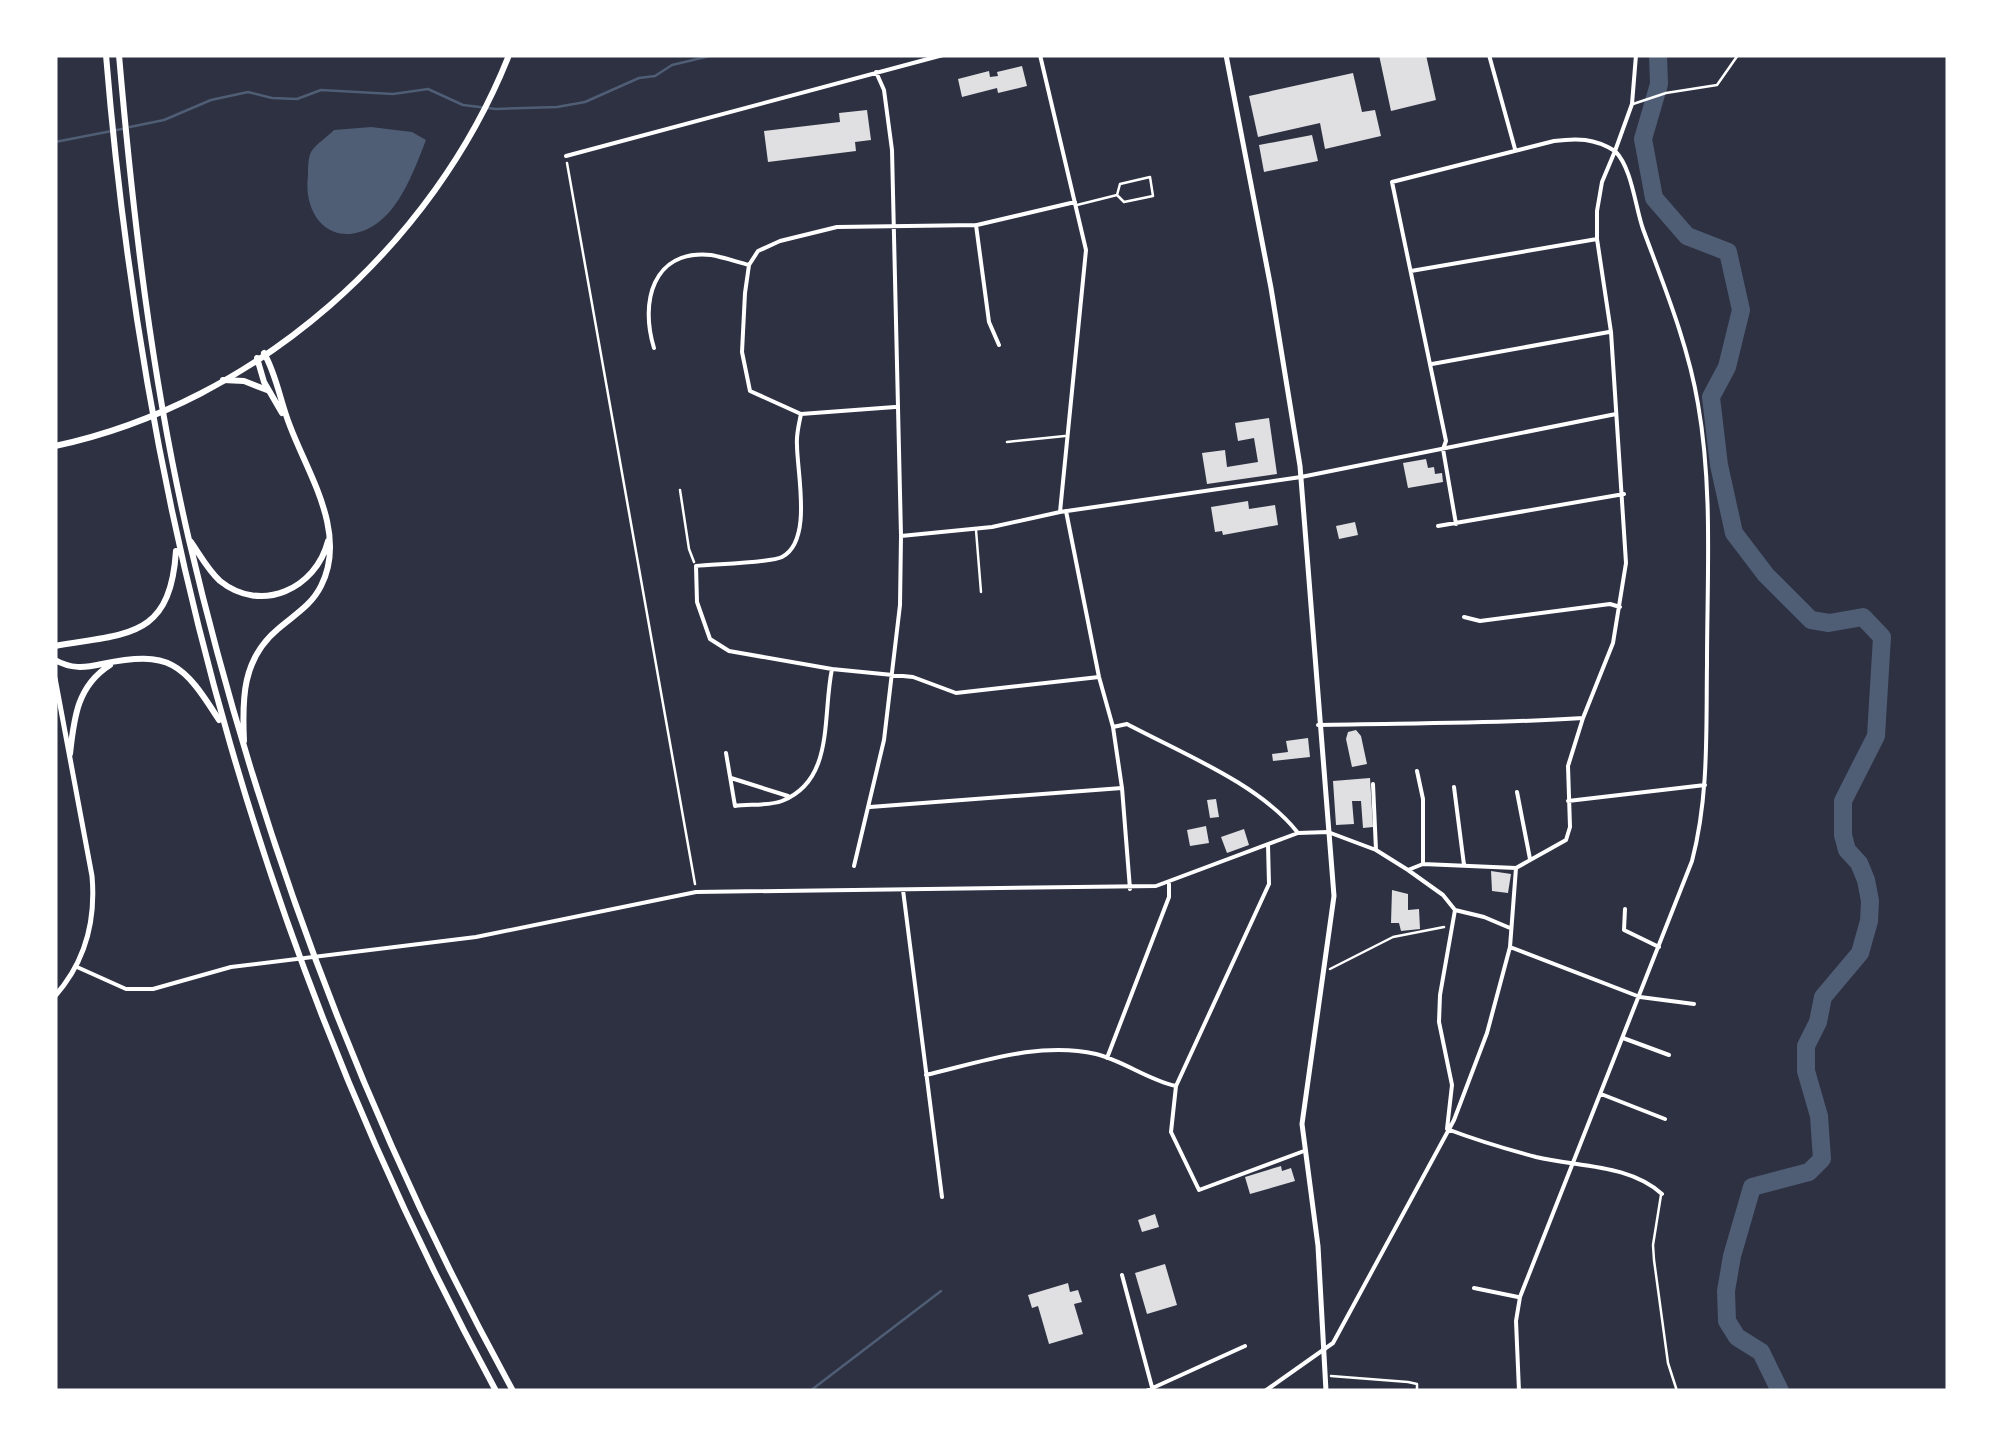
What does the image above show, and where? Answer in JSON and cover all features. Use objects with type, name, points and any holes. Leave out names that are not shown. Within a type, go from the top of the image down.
[{"type":"main road","points":[[106,55],[146,388],[177,544],[223,725],[266,866],[325,1029],[406,1217],[496,1391]]},
{"type":"main road","points":[[119,55],[159,382],[188,537],[244,753],[305,936],[378,1118],[453,1278],[513,1391]]},
{"type":"main road","points":[[55,446],[172,406],[223,380],[301,328],[379,260],[409,226],[464,146],[509,55]]},
{"type":"main road","points":[[260,356],[268,390],[288,422]]},
{"type":"main road","points":[[244,753],[242,705],[247,674],[267,640],[308,605],[320,588],[330,560],[329,530],[315,485],[288,422],[274,372],[260,356]]},
{"type":"main road","points":[[223,380],[244,381],[268,390]]},
{"type":"main road","points":[[188,537],[222,582],[248,594],[268,596],[287,591],[311,575],[322,558],[329,530]]},
{"type":"main road","points":[[55,646],[124,634],[152,619],[165,604],[172,587],[177,544]]},
{"type":"main road","points":[[55,660],[78,668],[142,658],[178,668],[197,686],[223,725]]},
{"type":"main road","points":[[70,754],[79,700],[92,680],[115,662]]},
{"type":"street","points":[[566,156],[943,55]]},
{"type":"street","points":[[1040,55],[1086,250],[1066,436],[1063,512],[1112,727],[1122,788],[1130,888]]},
{"type":"street","points":[[1226,55],[1292,408],[1301,477],[1334,896],[1302,1124],[1318,1246],[1326,1391]]},
{"type":"street","points":[[1489,55],[1515,149]]},
{"type":"street","points":[[1408,870],[1423,864],[1516,868],[1566,840],[1570,827],[1568,766],[1582,718],[1614,643],[1626,563],[1611,332],[1596,211],[1602,182],[1632,104],[1636,55]]},
{"type":"street","points":[[854,866],[884,740],[894,675],[902,536],[892,150],[884,90],[876,72]]},
{"type":"street","points":[[1456,524],[1432,364],[1392,182],[1515,149],[1579,138],[1600,142],[1622,158],[1634,204],[1680,331],[1702,430],[1708,538],[1706,785],[1692,861],[1520,1297],[1516,1321],[1519,1391]]},
{"type":"street","points":[[897,407],[800,414],[750,390],[742,352],[749,265],[758,252],[780,241],[837,227],[976,226],[1076,204]]},
{"type":"street","points":[[976,226],[990,322],[1000,345]]},
{"type":"street","points":[[1411,271],[1597,239]]},
{"type":"street","points":[[654,348],[648,329],[651,294],[663,269],[682,258],[709,255],[749,265]]},
{"type":"street","points":[[1432,364],[1611,332]]},
{"type":"street","points":[[902,536],[1301,477],[1617,413]]},
{"type":"street","points":[[800,414],[796,444],[801,478],[800,522],[792,548],[779,559],[696,566],[697,602],[710,639],[729,651],[832,669],[913,677],[956,693],[1098,677]]},
{"type":"street","points":[[1438,526],[1624,494]]},
{"type":"street","points":[[1464,617],[1480,621],[1610,604],[1620,607]]},
{"type":"street","points":[[726,753],[734,806],[782,801],[807,786],[820,764],[832,669]]},
{"type":"street","points":[[55,678],[93,888],[91,926],[77,967],[55,996]]},
{"type":"street","points":[[1318,725],[1388,722],[1424,726],[1582,718]]},
{"type":"street","points":[[1112,727],[1127,724],[1226,777],[1273,807],[1298,834]]},
{"type":"street","points":[[1416,771],[1422,799],[1423,864]]},
{"type":"street","points":[[730,778],[788,796]]},
{"type":"street","points":[[1373,784],[1376,850]]},
{"type":"street","points":[[1568,802],[1706,785]]},
{"type":"street","points":[[1454,787],[1464,864]]},
{"type":"street","points":[[870,806],[1122,788]]},
{"type":"street","points":[[1517,792],[1530,859]]},
{"type":"street","points":[[77,967],[136,991],[231,967],[476,937],[696,892],[1130,888],[1169,882],[1298,834],[1328,832],[1376,850],[1443,894],[1455,910],[1440,994],[1439,1022],[1452,1085],[1447,1129]]},
{"type":"street","points":[[1268,845],[1270,884],[1176,1086],[1171,1132],[1199,1190],[1304,1151]]},
{"type":"street","points":[[1265,1391],[1325,1352],[1355,1307],[1454,1120],[1487,1033],[1510,946],[1516,868]]},
{"type":"street","points":[[1107,1058],[1169,896],[1169,882]]},
{"type":"street","points":[[903,890],[942,1197]]},
{"type":"street","points":[[1625,909],[1624,930],[1659,947]]},
{"type":"street","points":[[1455,910],[1484,916],[1510,928]]},
{"type":"street","points":[[1510,946],[1640,997],[1694,1004]]},
{"type":"street","points":[[1623,1038],[1669,1055]]},
{"type":"street","points":[[925,1075],[1002,1056],[1064,1049],[1107,1058],[1158,1082],[1176,1086]]},
{"type":"street","points":[[1601,1094],[1665,1118]]},
{"type":"street","points":[[1447,1129],[1510,1150],[1626,1174],[1648,1182],[1662,1194]]},
{"type":"street","points":[[1122,1275],[1150,1390],[1245,1346]]},
{"type":"street","points":[[1474,1288],[1520,1297]]},
{"type":"lane","points":[[1632,104],[1666,93],[1717,85],[1738,55]]},
{"type":"lane","points":[[1150,177],[1153,196],[1124,202],[1117,195],[1120,184],[1150,177]]},
{"type":"lane","points":[[1076,204],[1117,195]]},
{"type":"lane","points":[[1007,442],[1066,436]]},
{"type":"lane","points":[[976,528],[981,592]]},
{"type":"lane","points":[[1662,1194],[1654,1260],[1668,1363],[1677,1391]]},
{"type":"path","points":[[566,156],[696,892]]},
{"type":"path","points":[[680,490],[689,549],[696,566]]},
{"type":"path","points":[[1325,972],[1392,937],[1454,925]]},
{"type":"path","points":[[1325,1375],[1408,1382],[1417,1384],[1417,1391]]},
{"type":"water","points":[[371,127],[412,132],[426,140],[408,184],[388,214],[365,230],[338,233],[326,228],[311,207],[310,154],[334,130]]},
{"type":"building","points":[[1379,55],[1426,55],[1436,100],[1391,111]]},
{"type":"building","points":[[1022,66],[1027,86],[998,93],[997,88],[962,97],[958,79],[989,71],[990,77],[998,76],[997,72]]},
{"type":"building","points":[[1353,73],[1362,112],[1375,110],[1381,136],[1325,149],[1320,123],[1258,137],[1249,96]]},
{"type":"building","points":[[867,110],[871,140],[855,142],[856,151],[768,162],[764,131],[840,122],[839,113]]},
{"type":"building","points":[[1312,135],[1318,161],[1264,172],[1259,145]]},
{"type":"building","points":[[1269,418],[1277,474],[1207,484],[1202,453],[1225,450],[1227,467],[1258,462],[1254,438],[1238,441],[1235,423]]},
{"type":"building","points":[[1426,459],[1428,468],[1434,467],[1435,474],[1442,473],[1443,482],[1408,488],[1403,463]]},
{"type":"building","points":[[1248,501],[1249,509],[1275,505],[1278,525],[1223,535],[1222,531],[1215,532],[1211,507]]},
{"type":"building","points":[[1355,522],[1358,535],[1339,539],[1336,526]]},
{"type":"building","points":[[1356,730],[1367,764],[1352,767],[1346,739],[1348,732]]},
{"type":"building","points":[[1308,738],[1310,757],[1273,761],[1272,754],[1288,752],[1286,741]]},
{"type":"building","points":[[1370,778],[1373,827],[1363,828],[1361,801],[1352,801],[1354,824],[1336,825],[1333,781]]},
{"type":"building","points":[[1216,799],[1219,817],[1210,818],[1207,800]]},
{"type":"building","points":[[1206,826],[1209,843],[1190,846],[1187,830]]},
{"type":"building","points":[[1244,829],[1249,845],[1227,853],[1221,837]]},
{"type":"building","points":[[1491,871],[1511,874],[1508,893],[1492,891]]},
{"type":"building","points":[[1392,890],[1408,894],[1408,910],[1419,909],[1420,929],[1401,931],[1399,923],[1391,923]]},
{"type":"building","points":[[1281,1166],[1282,1171],[1291,1168],[1295,1181],[1250,1194],[1245,1177]]},
{"type":"building","points":[[1155,1214],[1159,1227],[1142,1232],[1138,1220]]},
{"type":"building","points":[[1165,1264],[1177,1305],[1147,1314],[1135,1273]]},
{"type":"building","points":[[1068,1283],[1070,1292],[1078,1290],[1082,1302],[1074,1304],[1083,1334],[1049,1344],[1038,1306],[1032,1308],[1028,1295]]},
{"type":"waterway","points":[[130,127],[248,92],[297,99],[321,90],[393,94],[428,89],[463,105],[496,109],[557,107],[585,102],[639,78],[655,76],[672,65],[714,55]]},
{"type":"waterway","points":[[1658,55],[1659,84],[1643,139],[1654,198],[1687,236],[1728,252],[1741,310],[1727,367],[1711,397],[1719,465],[1734,533],[1766,575],[1811,620],[1829,623],[1863,617],[1882,637],[1876,736],[1843,801],[1843,835],[1847,850],[1859,863],[1866,880],[1869,921],[1860,953],[1823,997],[1818,1022],[1806,1046],[1806,1071],[1819,1116],[1822,1159],[1809,1172],[1752,1187],[1726,1291],[1727,1321],[1737,1337],[1761,1352],[1780,1391]]},
{"type":"waterway","points":[[55,142],[122,129]]},
{"type":"waterway","points":[[810,1391],[941,1291]]}]
